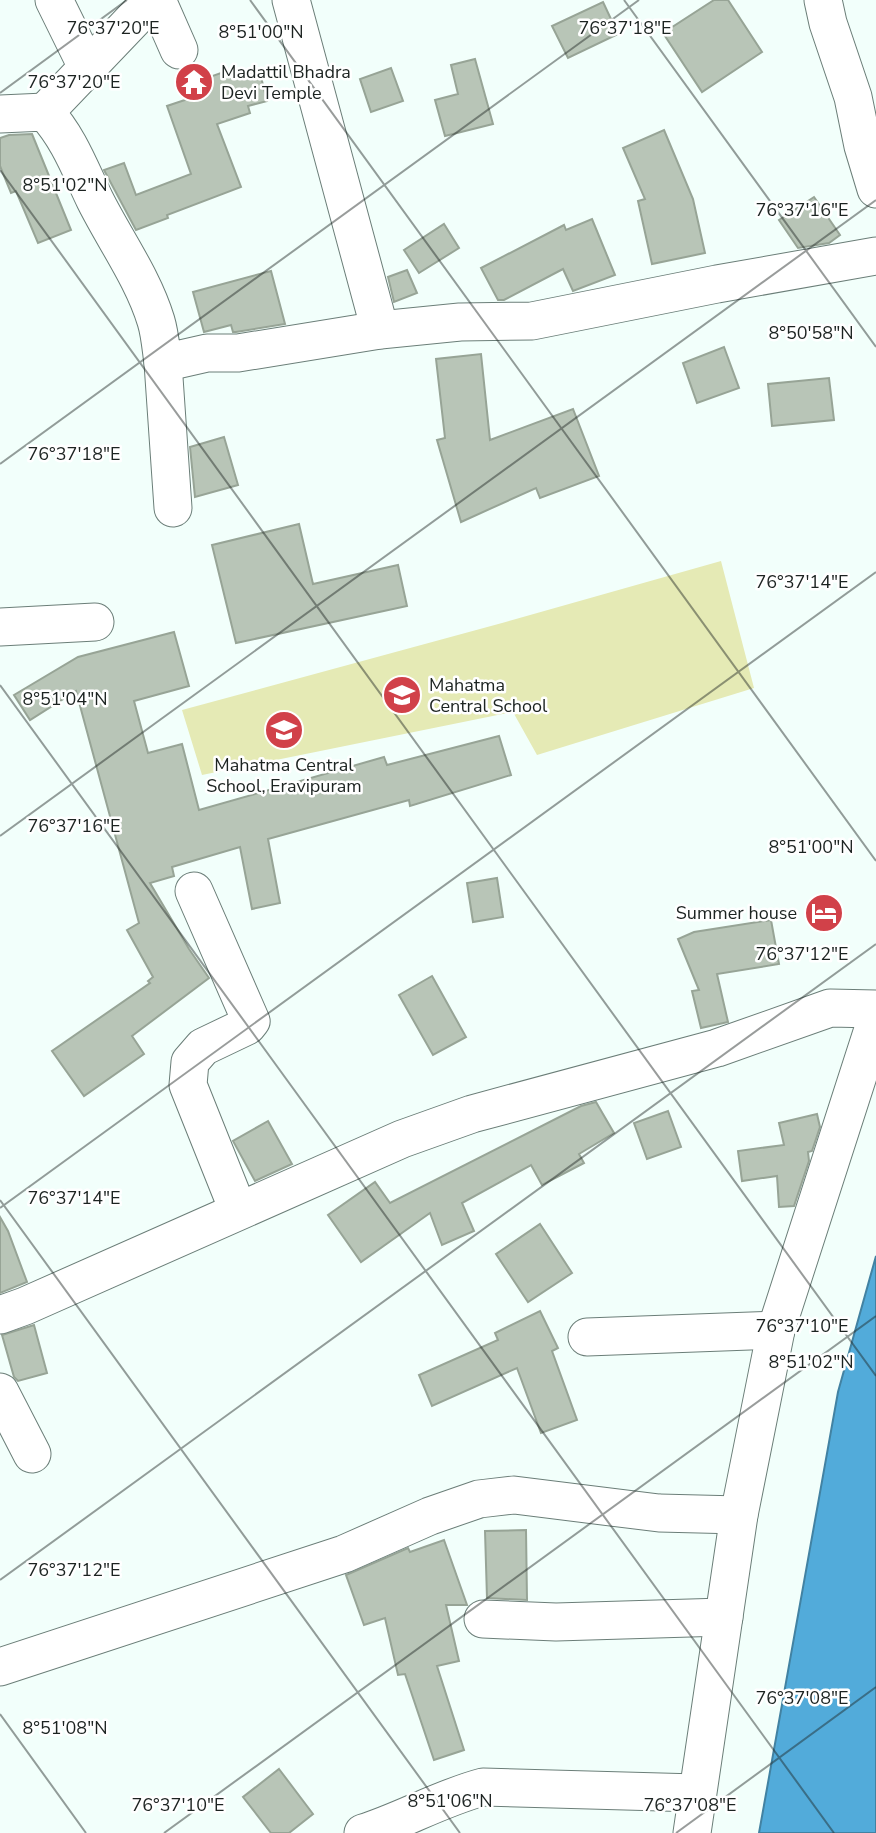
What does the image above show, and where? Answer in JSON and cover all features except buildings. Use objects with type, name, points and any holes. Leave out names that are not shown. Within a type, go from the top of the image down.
[{"type":"street","points":[[54,0],[87,67]]},
{"type":"street","points":[[0,114],[46,112],[155,0],[179,50]]},
{"type":"street","points":[[291,0],[380,330]]},
{"type":"street","points":[[823,0],[828,23],[864,94],[876,189]]},
{"type":"street","points":[[46,112],[57,125],[81,167],[94,199],[142,287],[156,321],[163,363],[173,508]]},
{"type":"street","points":[[163,363],[207,354],[239,352],[380,330],[460,322],[532,321],[876,256]]},
{"type":"street","points":[[0,627],[95,622]]},
{"type":"street","points":[[194,891],[251,1021],[247,1026],[203,1047],[190,1062],[188,1085],[238,1210]]},
{"type":"street","points":[[0,1315],[402,1139],[472,1114],[717,1048],[830,1008],[876,1009]]},
{"type":"street","points":[[692,1833],[739,1515],[776,1330],[876,1020]]},
{"type":"street","points":[[587,1337],[776,1330]]},
{"type":"street","points":[[0,1392],[32,1454]]},
{"type":"street","points":[[0,1667],[344,1554],[430,1516],[479,1499],[514,1495],[659,1513],[739,1515]]},
{"type":"street","points":[[483,1619],[555,1622],[724,1617]]},
{"type":"street","points":[[363,1833],[459,1793],[482,1787],[698,1793]]},
{"type":"green space","points":[[721,561],[754,688],[537,755],[513,712],[202,775],[182,710]]},
{"type":"water","points":[[876,1256],[876,1833],[759,1833],[838,1392]]},
{"type":"place","name":"Madattil Bhadra Devi Temple","points":[[194,82]]},
{"type":"place","name":"Mahatma Central School","points":[[402,695]]},
{"type":"place","name":"Mahatma Central School, Eravipuram","points":[[284,730]]},
{"type":"place","name":"Summer house","points":[[824,913]]}]
